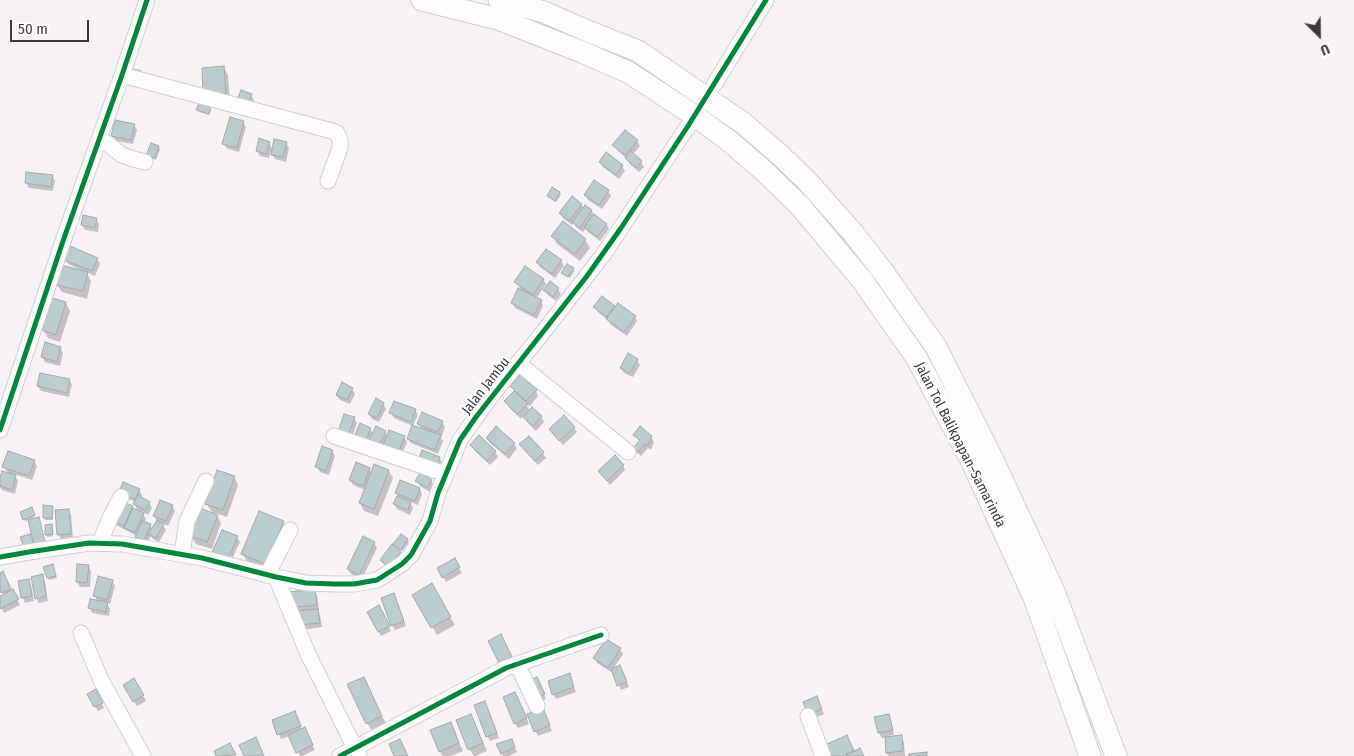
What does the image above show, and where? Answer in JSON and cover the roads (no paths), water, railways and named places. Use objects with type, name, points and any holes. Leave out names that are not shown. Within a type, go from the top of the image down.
[{"type":"highway","name":"Jalan Tol Balikpapan–Samarinda","points":[[422,0],[498,19],[628,72],[728,140],[763,170],[800,206],[862,280],[911,350],[971,460],[1035,600],[1090,756]]},
{"type":"highway","name":"Jalan Tol Balikpapan–Samarinda","points":[[499,0],[544,12],[638,51],[743,123],[807,181],[854,234],[936,347],[991,456],[1053,589],[1116,756]]},
{"type":"street","points":[[0,430],[63,241],[147,0]]},
{"type":"street","points":[[714,84],[766,0]]},
{"type":"street","points":[[122,75],[332,131],[337,134],[340,140],[340,148],[328,181]]},
{"type":"street","name":"Jalan Jambu","points":[[0,557],[62,547],[102,543],[122,544],[182,554],[306,583],[354,584],[377,580],[411,556],[430,521],[438,493],[460,440],[603,255],[688,126]]},
{"type":"street","points":[[100,138],[122,155],[146,162]]},
{"type":"street","points":[[518,363],[628,452]]},
{"type":"street","points":[[334,436],[446,474]]},
{"type":"street","points":[[182,554],[187,521],[206,480]]},
{"type":"street","points":[[102,543],[103,535],[121,497]]},
{"type":"street","points":[[290,530],[271,576],[357,752]]},
{"type":"street","points":[[81,633],[102,680],[143,756]]},
{"type":"street","points":[[340,756],[357,752],[506,668],[601,635]]},
{"type":"street","points":[[517,664],[538,706]]},
{"type":"street","points":[[808,716],[823,756]]}]
